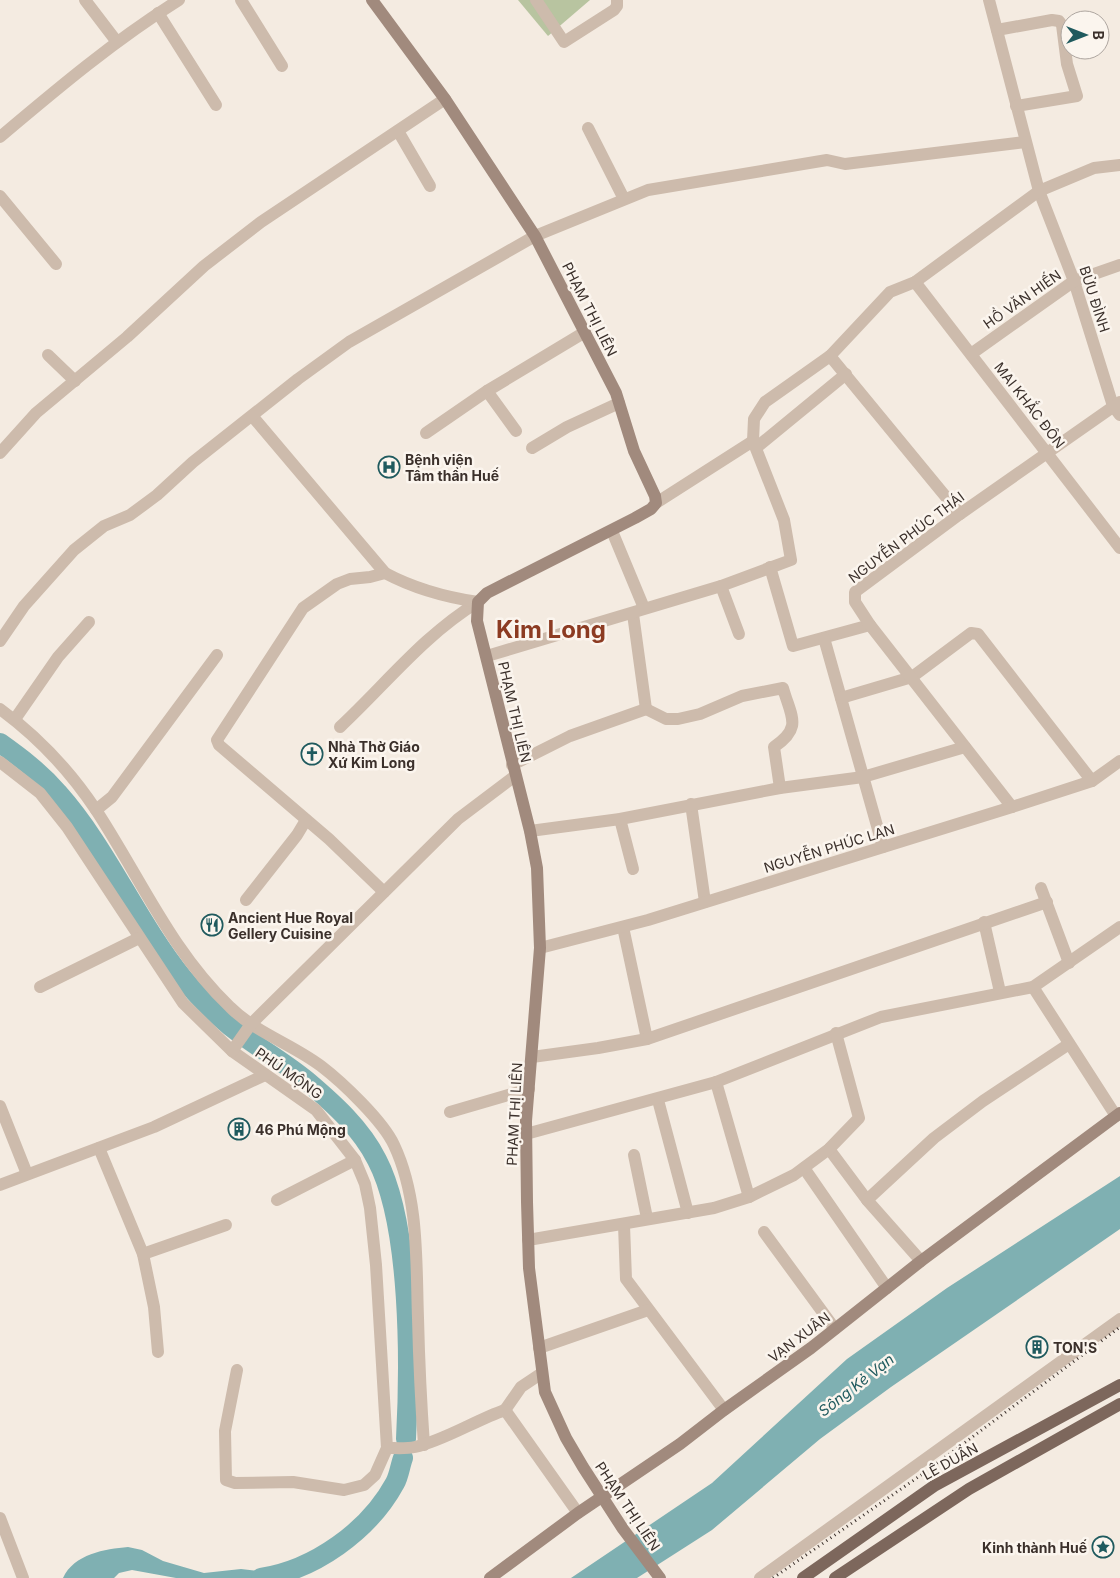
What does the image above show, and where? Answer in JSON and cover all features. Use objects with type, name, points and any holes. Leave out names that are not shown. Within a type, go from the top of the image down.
[{"type":"main road","name":"LÊ DUẨN","points":[[803,1578],[934,1486],[1120,1385]]},
{"type":"main road","points":[[835,1578],[969,1489],[1120,1404]]},
{"type":"main road","points":[[959,1471],[969,1489]]},
{"type":"street","points":[[85,0],[117,42]]},
{"type":"street","points":[[0,137],[117,42],[179,0]]},
{"type":"street","points":[[241,0],[282,66]]},
{"type":"street","name":"PHẠM THỊ LIÊN","points":[[372,0],[445,98],[535,236],[585,332],[618,403],[634,451],[648,480],[656,503]]},
{"type":"street","points":[[536,0],[564,42],[616,5],[629,0]]},
{"type":"street","name":"BỬU ĐÌNH","points":[[989,0],[1025,142],[1040,191],[1074,280],[1118,408]]},
{"type":"street","points":[[158,13],[216,105]]},
{"type":"street","points":[[997,30],[1052,20],[1059,21],[1062,25],[1067,64],[1077,96],[1016,106]]},
{"type":"street","points":[[0,453],[36,413],[127,337],[204,266],[261,222],[445,98]]},
{"type":"street","points":[[588,128],[624,199]]},
{"type":"street","points":[[398,131],[430,186]]},
{"type":"street","points":[[0,641],[24,606],[74,550],[104,526],[130,515],[157,495],[193,462],[298,379],[349,342],[535,236],[648,190],[793,164],[826,160],[845,164],[1025,142]]},
{"type":"street","points":[[487,656],[721,586],[791,560],[784,520],[755,444],[754,419],[765,402],[830,356],[890,292],[915,282],[1040,191],[1094,168],[1120,165]]},
{"type":"street","points":[[0,196],[56,264]]},
{"type":"street","name":"HỒ VĂN HIẾN","points":[[972,354],[1074,280],[1120,265]]},
{"type":"street","name":"MAI KHẮC ĐÔN","points":[[915,282],[1048,452],[1120,548]]},
{"type":"street","points":[[426,433],[487,391],[585,332]]},
{"type":"street","points":[[48,356],[75,380]]},
{"type":"street","points":[[830,356],[960,514]]},
{"type":"street","points":[[340,727],[404,661],[461,612],[478,602],[487,593],[511,579],[612,531],[651,509],[656,503],[755,444],[846,374]]},
{"type":"street","points":[[487,391],[516,431]]},
{"type":"street","points":[[532,448],[567,427],[618,403]]},
{"type":"street","name":"NGUYỄN PHÚC THÁI","points":[[1012,807],[870,625],[855,602],[855,592],[1048,452],[1118,408]]},
{"type":"street","points":[[252,417],[385,573],[412,587],[449,598],[478,602]]},
{"type":"street","points":[[612,531],[639,611],[646,709]]},
{"type":"street","points":[[770,567],[793,646],[870,625]]},
{"type":"street","points":[[384,892],[306,820],[219,744],[217,740],[303,608],[337,584],[350,579],[385,573]]},
{"type":"street","points":[[721,586],[739,634]]},
{"type":"street","name":"PHẠM THỊ LIÊN","points":[[478,602],[477,621],[487,656],[513,770],[530,831],[537,868],[540,948],[526,1134],[529,1268],[545,1392],[555,1415],[602,1498],[660,1578]]},
{"type":"street","points":[[14,719],[58,657],[89,622]]},
{"type":"street","points":[[841,698],[912,677],[972,633],[978,634],[1092,781]]},
{"type":"street","points":[[824,638],[883,847]]},
{"type":"street","points":[[96,810],[117,790],[217,655]]},
{"type":"street","points":[[235,1047],[249,1027],[458,819],[513,770],[570,736],[646,709],[666,719],[678,719],[700,714],[742,696],[783,688],[794,726],[790,736],[774,747],[780,788]]},
{"type":"street","points":[[0,709],[14,719],[54,756],[96,810],[160,919],[196,970],[231,1009],[249,1027],[320,1065],[358,1100],[393,1142],[411,1201],[416,1241],[424,1445]]},
{"type":"street","points":[[530,831],[620,818],[780,788],[863,777],[965,747]]},
{"type":"street","name":"NGUYỄN PHÚC LAN","points":[[540,948],[623,927],[1012,807],[1092,781],[1120,761]]},
{"type":"street","name":"PHÚ MỘNG","points":[[0,762],[40,793],[67,827],[183,1003],[265,1075],[316,1110],[355,1160],[365,1184],[373,1226],[387,1448]]},
{"type":"street","points":[[691,804],[705,902]]},
{"type":"street","points":[[620,818],[632,868]]},
{"type":"street","points":[[246,900],[297,835],[306,820]]},
{"type":"street","points":[[1041,888],[1069,963]]},
{"type":"street","points":[[532,1057],[647,1039],[1047,902]]},
{"type":"street","points":[[984,922],[1000,992]]},
{"type":"street","points":[[623,927],[647,1039]]},
{"type":"street","points":[[526,1134],[658,1100],[716,1082],[880,1017],[1033,987],[1120,927]]},
{"type":"street","points":[[40,987],[139,938]]},
{"type":"street","points":[[1033,987],[1069,1044],[1118,1114]]},
{"type":"street","points":[[528,1240],[624,1225],[647,1218],[714,1208],[749,1197],[794,1175],[829,1149],[859,1118],[836,1033]]},
{"type":"street","points":[[867,1200],[934,1138],[983,1102],[1069,1044]]},
{"type":"street","points":[[0,1185],[154,1127],[265,1075]]},
{"type":"street","points":[[716,1082],[749,1197]]},
{"type":"street","points":[[450,1112],[529,1089]]},
{"type":"street","points":[[658,1100],[688,1213]]},
{"type":"street","points":[[0,1106],[27,1174]]},
{"type":"street","name":"VẠN XUÂN","points":[[490,1578],[578,1513],[680,1444],[835,1329],[921,1260],[1118,1114]]},
{"type":"street","points":[[99,1148],[143,1254],[154,1308],[158,1352]]},
{"type":"street","points":[[829,1149],[867,1200],[921,1260]]},
{"type":"street","points":[[634,1155],[647,1218]]},
{"type":"street","points":[[276,1200],[355,1160]]},
{"type":"street","points":[[804,1168],[887,1288]]},
{"type":"street","points":[[143,1254],[226,1225]]},
{"type":"street","points":[[624,1225],[626,1279],[724,1410]]},
{"type":"street","points":[[764,1232],[835,1329]]},
{"type":"street","points":[[539,1348],[648,1310]]},
{"type":"street","points":[[760,1578],[1120,1319]]},
{"type":"street","points":[[237,1370],[225,1431],[226,1480],[235,1483],[293,1482],[344,1490],[364,1485],[375,1475],[387,1448],[412,1448],[424,1445],[505,1410],[521,1387],[542,1373]]},
{"type":"street","points":[[505,1410],[578,1513]]},
{"type":"street","points":[[0,1518],[23,1578]]},
{"type":"green space","points":[[518,0],[590,0],[548,36]]},
{"type":"water","name":"Sông Kẻ Vạn","points":[[1120,1176],[1120,1229],[891,1387],[820,1439],[712,1530],[637,1578],[571,1578],[712,1483],[847,1359],[947,1288]]},
{"type":"water","points":[[128,1547],[142,1550],[163,1561],[204,1573],[241,1569],[282,1574],[274,1578],[176,1578],[132,1570],[119,1573],[114,1578],[63,1578],[68,1570],[82,1558],[100,1551]]},
{"type":"waterway","points":[[0,743],[45,779],[76,814],[107,860],[165,955],[199,996],[230,1026],[307,1081],[346,1117],[371,1148],[388,1188],[402,1257],[408,1335],[406,1439]]},
{"type":"waterway","points":[[261,1578],[301,1567],[320,1557],[355,1532],[384,1501],[396,1480],[403,1458]]},
{"type":"railway","points":[[773,1578],[924,1473],[1120,1327]]},
{"type":"place","name":"Bệnh viện Tâm thần Huế","points":[[389,467]]},
{"type":"place","name":"Nhà Thờ Giáo Xứ Kim Long","points":[[312,754]]},
{"type":"place","name":"Ancient Hue Royal Gellery Cuisine","points":[[212,925]]},
{"type":"place","name":"46 Phú Mộng","points":[[239,1129]]},
{"type":"place","name":"TON'S","points":[[1037,1347]]},
{"type":"place","name":"Kinh thành Huế","points":[[1103,1547]]},
{"type":"district","name":"Kim Long","points":[[551,629]]}]
